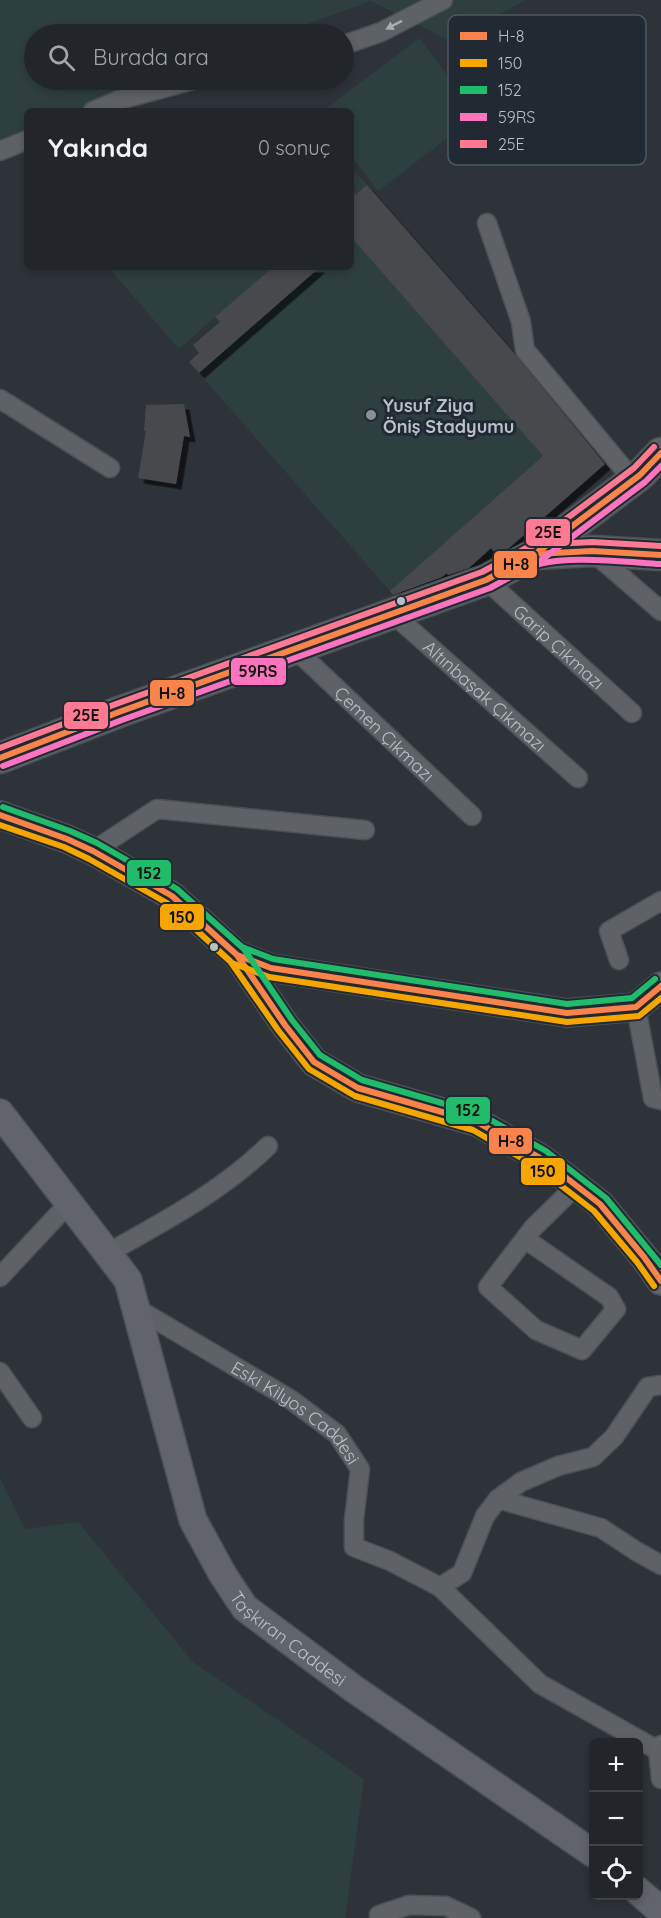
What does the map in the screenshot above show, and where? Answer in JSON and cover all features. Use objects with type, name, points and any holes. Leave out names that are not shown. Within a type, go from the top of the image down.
[{"type":"main road","points":[[0,758],[119,712],[486,580],[535,554],[596,507],[644,478],[661,453]]},
{"type":"main road","points":[[592,551],[584,538],[586,519],[596,507]]},
{"type":"main road","points":[[535,554],[592,551],[661,555]]},
{"type":"street","points":[[354,41],[381,32],[443,0]]},
{"type":"street","points":[[100,108],[119,100],[156,90]]},
{"type":"street","points":[[0,151],[24,141]]},
{"type":"street","points":[[487,223],[521,322],[525,350],[644,478]]},
{"type":"street","points":[[0,399],[110,468]]},
{"type":"street","points":[[592,551],[661,611]]},
{"type":"street","name":"Garip Çıkmazı","points":[[486,580],[632,713]]},
{"type":"street","name":"Altınbaşak Çıkmazı","points":[[393,614],[578,777]]},
{"type":"street","name":"Çemen Çıkmazı","points":[[296,650],[472,816]]},
{"type":"street","points":[[93,851],[157,809],[365,830]]},
{"type":"street","points":[[5,813],[93,851],[172,896],[237,955],[285,1025],[314,1062],[358,1088],[477,1122],[542,1159],[600,1203],[661,1281]]},
{"type":"street","points":[[620,960],[609,931],[661,902]]},
{"type":"street","points":[[237,955],[271,968],[567,1013],[636,1007],[661,986]]},
{"type":"street","points":[[636,1007],[653,1098],[661,1100]]},
{"type":"street","points":[[0,1113],[129,1280],[136,1308]]},
{"type":"street","points":[[108,1253],[225,1184],[268,1146]]},
{"type":"street","points":[[525,1239],[609,1297],[616,1308],[582,1350],[536,1330],[488,1287],[533,1228],[577,1185]]},
{"type":"street","points":[[0,1276],[69,1203]]},
{"type":"street","name":"Eski Kilyos Caddesi","points":[[136,1308],[290,1399],[337,1434],[360,1469],[354,1520],[354,1547],[390,1561],[440,1587],[540,1684],[660,1749]]},
{"type":"street","name":"Taşkıran Caddesi","points":[[136,1308],[193,1520],[223,1575],[245,1608],[354,1689],[589,1851]]},
{"type":"street","points":[[0,1372],[32,1418]]},
{"type":"street","points":[[440,1587],[462,1573],[484,1516],[498,1499],[531,1478],[558,1466],[593,1457],[614,1437],[648,1387],[661,1384]]},
{"type":"street","points":[[498,1499],[601,1528],[661,1565]]},
{"type":"street","points":[[660,1749],[661,1779]]},
{"type":"street","points":[[643,1895],[661,1911]]},
{"type":"street","points":[[380,1915],[409,1905],[446,1906],[471,1918]]},
{"type":"shaded area","points":[[0,0],[526,0],[498,15],[448,15],[448,40],[371,1],[307,24],[24,24],[24,90],[140,90],[100,108],[24,108],[24,142],[0,153]]},
{"type":"shaded area","points":[[419,38],[448,76],[448,138],[378,191],[354,160],[354,108],[327,108],[351,90],[354,90],[354,87]]},
{"type":"shaded area","points":[[354,170],[367,185],[354,196]]},
{"type":"shaded area","name":"Yusuf Ziya Öniş Stadyumu","points":[[354,240],[543,456],[390,591],[199,373],[317,270],[354,270]]},
{"type":"shaded area","points":[[111,270],[270,270],[179,349]]},
{"type":"shaded area","points":[[0,1478],[25,1529],[78,1522],[193,1662],[364,1779],[345,1918],[0,1918]]},
{"type":"building","points":[[367,185],[514,353],[605,464],[508,549],[496,555],[491,548],[469,568],[448,575],[447,573],[442,577],[393,595],[390,591],[543,456],[354,240],[354,196]]},
{"type":"building","points":[[270,270],[317,270],[199,373],[189,362],[199,353],[193,345],[220,322],[215,317]]},
{"type":"building","points":[[184,404],[190,437],[184,436],[176,484],[138,478],[146,431],[144,431],[146,405]]},
{"type":"transit line","name":"25E","points":[[0,748],[482,572],[530,546],[634,468],[654,447]]},
{"type":"transit line","name":"H-8","points":[[0,758],[119,712],[486,580],[535,554],[640,475],[661,453]]},
{"type":"transit line","name":"59RS","points":[[3,766],[122,720],[490,588],[540,561],[645,482],[661,466]]},
{"type":"transit line","name":"25E","points":[[518,553],[534,545],[592,542],[661,546]]},
{"type":"transit line","name":"H-8","points":[[522,561],[535,554],[592,551],[661,555]]},
{"type":"transit line","name":"59RS","points":[[526,569],[554,561],[572,560],[660,564]]},
{"type":"transit line","name":"152","points":[[3,807],[97,843],[177,889],[244,949],[292,1020],[320,1055],[362,1080],[480,1114],[546,1151],[606,1198],[661,1265]]},
{"type":"transit line","name":"H-8","points":[[0,815],[67,839],[93,851],[172,896],[237,955],[285,1025],[314,1062],[358,1088],[477,1122],[542,1159],[600,1204],[661,1281]]},
{"type":"transit line","name":"150","points":[[0,825],[64,847],[167,903],[230,961],[278,1030],[309,1069],[355,1096],[473,1130],[537,1167],[594,1211],[654,1286]]},
{"type":"transit line","name":"152","points":[[225,932],[242,947],[273,959],[567,1004],[632,998],[655,979]]},
{"type":"transit line","name":"H-8","points":[[219,939],[237,955],[271,968],[567,1013],[636,1007],[661,986]]},
{"type":"transit line","name":"150","points":[[213,946],[232,963],[269,977],[567,1022],[639,1016],[661,998]]},
{"type":"place","name":"Yusuf Ziya Öniş Stadyumu","points":[[371,415]]}]
